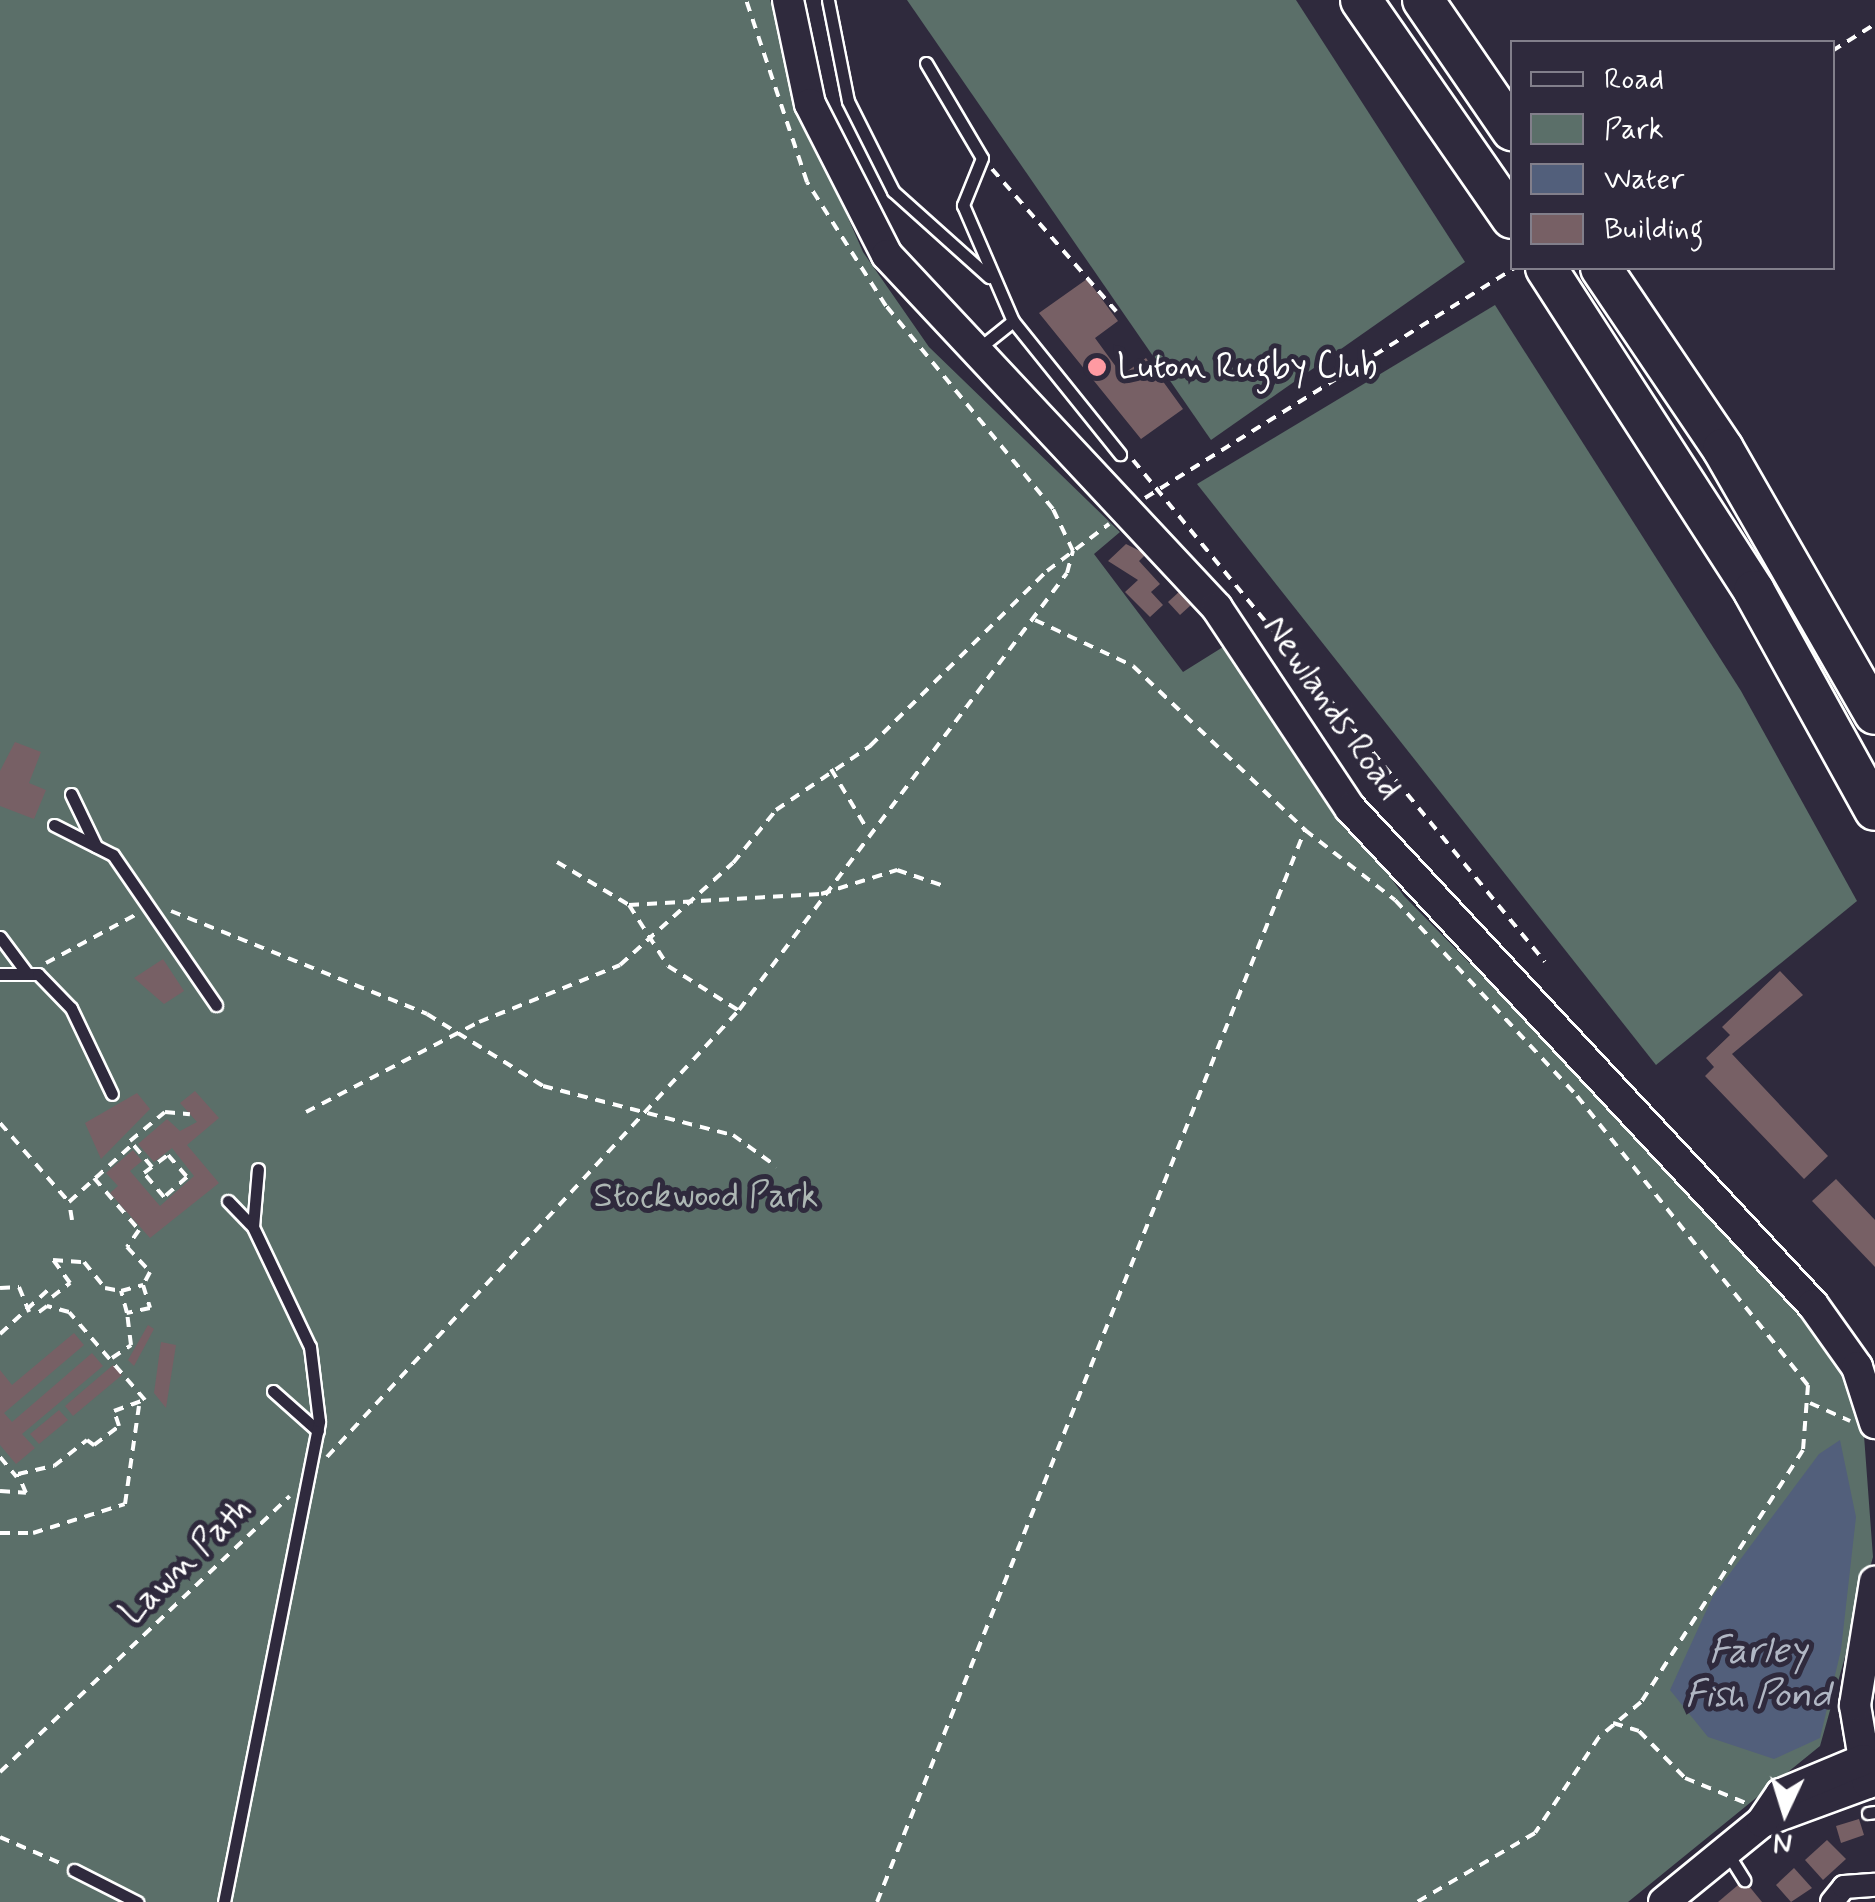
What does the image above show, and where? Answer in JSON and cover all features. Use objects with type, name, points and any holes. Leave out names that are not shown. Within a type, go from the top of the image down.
[{"type":"highway","points":[[1361,0],[1510,215]]},
{"type":"highway","points":[[1423,0],[1510,127]]},
{"type":"highway","points":[[1438,0],[1510,118]]},
{"type":"highway","points":[[1547,270],[1754,591],[1875,810]]},
{"type":"highway","points":[[1603,270],[1722,449],[1875,714]]},
{"type":"main road","name":"Newlands Road","points":[[788,0],[810,104],[844,183],[887,255],[972,354],[1130,508],[1217,608],[1350,808],[1813,1305],[1869,1411]]},
{"type":"main road","points":[[1869,1792],[1855,1705],[1875,1582]]},
{"type":"main road","points":[[1668,1901],[1727,1851],[1781,1794],[1812,1775],[1855,1705]]},
{"type":"main road","points":[[1812,1775],[1869,1792]]},
{"type":"main road","points":[[1759,1814],[1869,1792]]},
{"type":"street","points":[[1832,1902],[1844,1887],[1875,1886]]},
{"type":"lane","points":[[828,0],[848,101],[893,191],[988,277]]},
{"type":"lane","points":[[926,63],[982,158],[962,205],[988,277],[1013,321],[1120,454]]},
{"type":"lane","points":[[972,354],[1013,321]]},
{"type":"lane","points":[[71,794],[96,846]]},
{"type":"lane","points":[[54,825],[96,846],[156,905],[216,1005]]},
{"type":"lane","points":[[0,937],[26,972],[70,1008],[112,1094]]},
{"type":"lane","points":[[0,974],[26,972]]},
{"type":"lane","points":[[253,1227],[258,1169]]},
{"type":"lane","points":[[224,1902],[318,1430],[310,1347],[253,1227],[228,1201]]},
{"type":"lane","points":[[273,1391],[318,1430]]},
{"type":"lane","points":[[1727,1851],[1744,1880]]},
{"type":"lane","points":[[74,1870],[137,1902]]},
{"type":"path","points":[[1835,50],[1875,24]]},
{"type":"path","points":[[982,158],[1116,311]]},
{"type":"path","points":[[306,1112],[458,1034],[620,966],[687,905],[776,810],[831,768],[870,746],[1073,551],[1158,489],[1511,270]]},
{"type":"path","points":[[1003,445],[1073,551]]},
{"type":"path","points":[[1120,454],[1158,489],[1545,962]]},
{"type":"path","name":"Lawn Path","points":[[0,1772],[402,1382],[738,1010],[867,829],[1035,620],[1073,551]]},
{"type":"path","points":[[1035,620],[1133,666],[1305,830],[1395,900],[1511,1022],[1753,1306],[1810,1403],[1808,1436],[1785,1483],[1640,1702],[1613,1723],[1535,1833],[1418,1902]]},
{"type":"path","points":[[831,768],[867,829]]},
{"type":"path","points":[[877,1902],[1305,830]]},
{"type":"path","points":[[556,862],[629,905],[651,939],[692,986],[738,1010]]},
{"type":"path","points":[[629,905],[687,905],[821,894],[897,870],[944,886]]},
{"type":"path","points":[[26,972],[156,905],[300,957],[458,1034],[543,1086],[643,1116],[733,1135],[777,1167]]},
{"type":"path","points":[[68,1202],[164,1112],[190,1114]]},
{"type":"path","points":[[0,1123],[68,1202],[72,1220]]},
{"type":"path","points":[[133,1144],[152,1167]]},
{"type":"path","points":[[168,1155],[186,1177],[164,1197],[144,1174],[152,1167],[168,1155]]},
{"type":"path","points":[[94,1178],[139,1230],[127,1247],[150,1272],[143,1285],[150,1308],[127,1313]]},
{"type":"path","points":[[52,1297],[70,1282],[54,1260],[84,1262],[105,1288],[121,1291],[143,1285]]},
{"type":"path","points":[[0,1288],[18,1287],[29,1312]]},
{"type":"path","points":[[1,1332],[29,1312],[48,1290],[47,1306],[36,1315]]},
{"type":"path","points":[[111,1359],[131,1346],[121,1291]]},
{"type":"path","points":[[18,1478],[54,1466],[86,1440],[94,1445],[119,1426],[114,1411],[139,1406],[145,1400],[69,1312],[47,1306]]},
{"type":"path","points":[[1810,1403],[1869,1411]]},
{"type":"path","points":[[0,1533],[33,1533],[125,1504],[139,1406]]},
{"type":"path","points":[[0,1458],[26,1492],[0,1491]]},
{"type":"path","points":[[1613,1723],[1638,1731],[1684,1778],[1759,1814]]},
{"type":"path","points":[[0,1837],[74,1870]]},
{"type":"green space","name":"Stockwood Park","points":[[0,0],[770,0],[808,126],[863,252],[929,347],[1120,532],[1094,554],[1183,672],[1223,647],[1404,896],[1733,1232],[1861,1395],[1873,1557],[1820,1746],[1628,1902],[0,1902]]},
{"type":"green space","points":[[907,0],[1296,0],[1465,262],[1211,440]]},
{"type":"green space","points":[[1495,305],[1741,691],[1857,901],[1656,1065],[1197,484]]},
{"type":"water","name":"Farley Fish Pond","points":[[1840,1440],[1856,1517],[1841,1650],[1820,1738],[1774,1759],[1708,1737],[1670,1690],[1713,1596],[1819,1454]]},
{"type":"building","name":"Luton Rugby Club","points":[[1087,279],[1118,321],[1095,338],[1122,375],[1146,358],[1183,409],[1141,439],[1039,313]]},
{"type":"building","points":[[1126,544],[1146,554],[1139,561],[1160,584],[1151,592],[1163,605],[1150,617],[1125,592],[1138,580],[1108,561]]},
{"type":"building","points":[[1180,591],[1192,604],[1180,615],[1168,602]]},
{"type":"building","points":[[15,742],[41,752],[29,783],[46,790],[34,819],[0,806],[0,771]]},
{"type":"building","points":[[163,959],[184,991],[164,1004],[134,978]]},
{"type":"building","points":[[1780,971],[1803,995],[1732,1054],[1828,1156],[1804,1179],[1705,1076],[1714,1067],[1706,1058],[1730,1035],[1722,1027]]},
{"type":"building","points":[[195,1091],[219,1118],[187,1145],[219,1183],[150,1238],[110,1193],[118,1186],[106,1173],[133,1150],[142,1161],[130,1171],[160,1206],[194,1176],[172,1148],[154,1162],[138,1144],[167,1119],[180,1131],[197,1122],[180,1103]]},
{"type":"building","points":[[137,1093],[150,1109],[101,1159],[85,1123]]},
{"type":"building","points":[[1836,1179],[1875,1220],[1875,1267],[1812,1201]]},
{"type":"building","points":[[148,1325],[154,1329],[134,1366],[128,1360]]},
{"type":"building","points":[[74,1333],[84,1345],[4,1413],[12,1422],[92,1353],[103,1366],[22,1434],[35,1448],[16,1464],[0,1445],[0,1370],[12,1385]]},
{"type":"building","points":[[161,1342],[176,1345],[166,1408],[154,1393]]},
{"type":"building","points":[[113,1365],[122,1375],[73,1416],[65,1406]]},
{"type":"building","points":[[59,1410],[68,1420],[39,1444],[30,1434]]},
{"type":"building","points":[[1859,1819],[1864,1835],[1841,1843],[1836,1826]]},
{"type":"building","points":[[1827,1840],[1846,1859],[1823,1880],[1805,1860]]},
{"type":"building","points":[[1794,1868],[1812,1888],[1791,1902],[1776,1885]]},
{"type":"building","points":[[1744,1880],[1762,1902],[1718,1902]]},
{"type":"place","name":"Luton Rugby Club","points":[[1097,367]]}]
